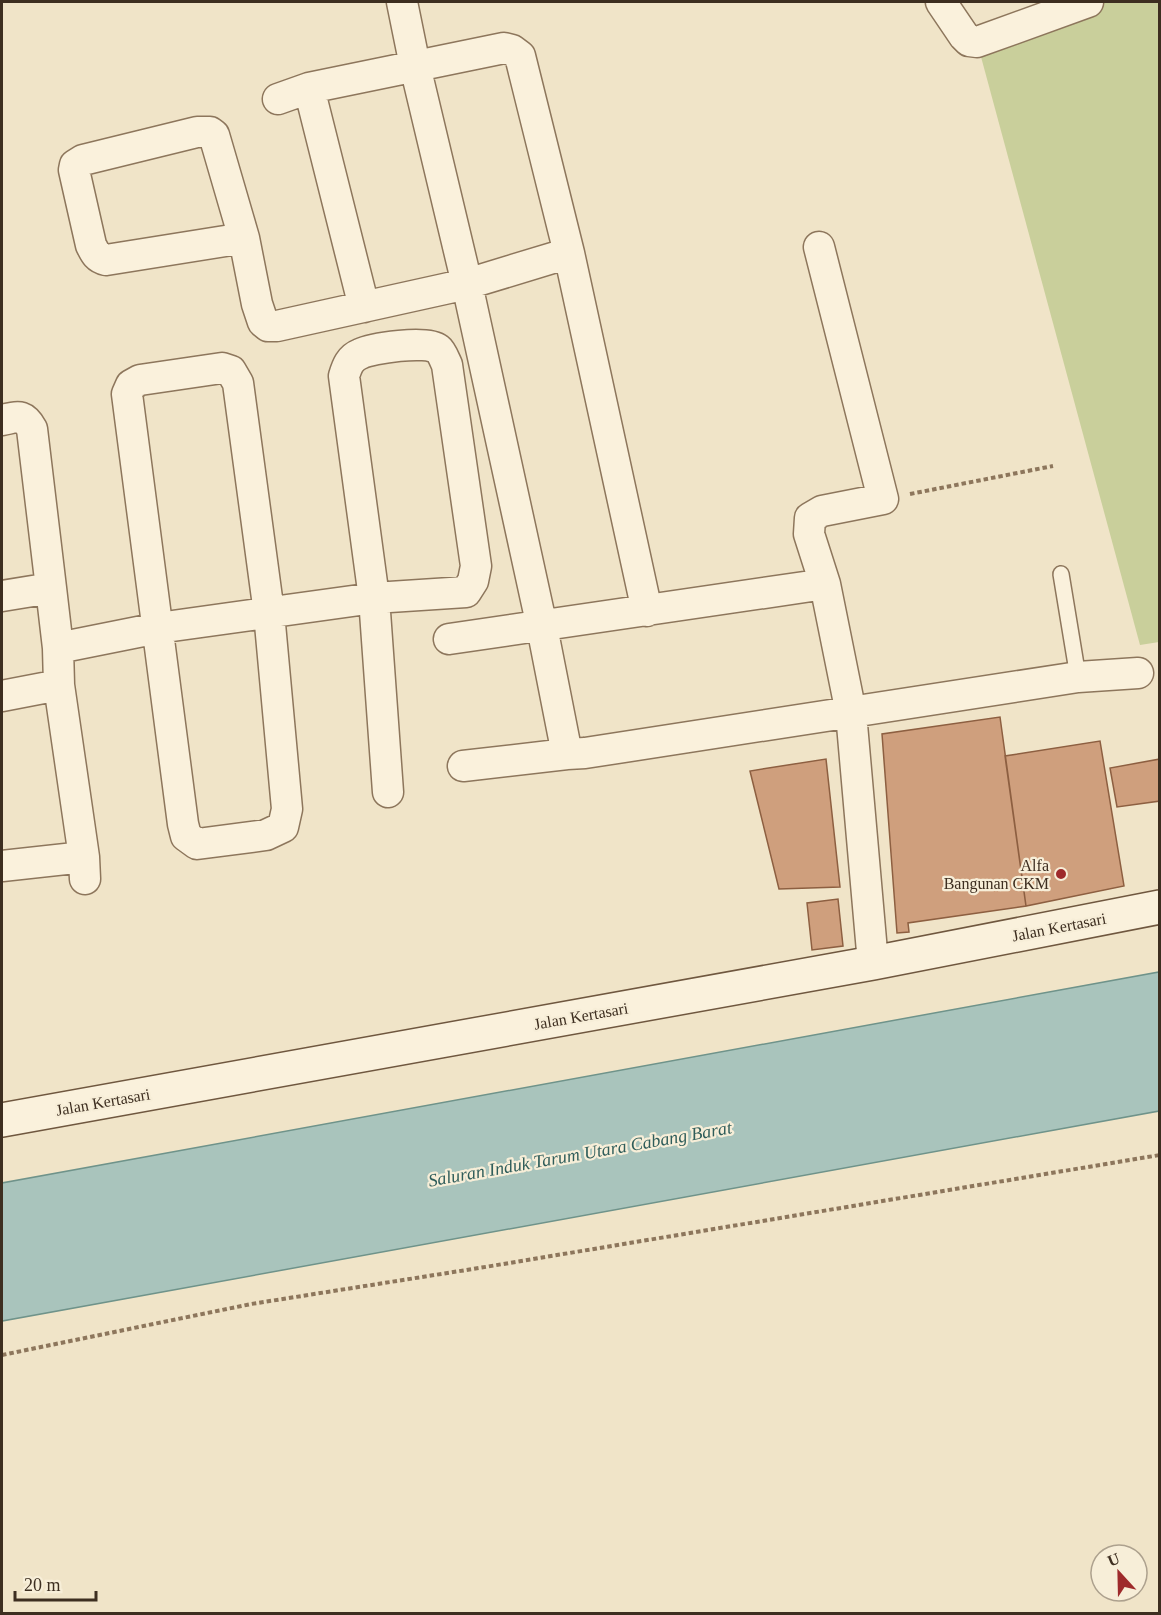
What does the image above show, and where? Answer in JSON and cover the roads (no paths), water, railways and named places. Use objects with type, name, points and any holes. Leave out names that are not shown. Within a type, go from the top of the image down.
[{"type":"street","points":[[402,2],[467,284],[542,627],[567,754]]},
{"type":"street","points":[[941,2],[964,36],[969,41],[977,42],[1088,2]]},
{"type":"street","points":[[278,99],[309,88],[504,48],[520,56],[569,253],[647,611]]},
{"type":"street","points":[[309,88],[364,307]]},
{"type":"street","points":[[244,238],[106,260],[101,258],[94,252],[91,245],[74,170],[75,165],[94,157],[197,132],[210,132],[214,135],[244,238],[257,304],[263,322],[268,326],[277,326],[467,284],[569,253]]},
{"type":"street","points":[[819,248],[882,499],[822,511],[810,518],[809,534],[825,584],[851,713],[873,963]]},
{"type":"street","points":[[58,648],[158,628],[374,598],[466,592],[476,566],[447,365],[439,349],[430,345],[408,345],[361,353],[350,361],[344,376],[374,598],[388,792]]},
{"type":"street","points":[[222,368],[231,371],[238,383],[268,613],[287,809],[284,826],[266,835],[197,844],[186,836],[158,628],[126,394],[131,385],[140,380],[222,368]]},
{"type":"street","points":[[2,420],[20,417],[27,420],[32,429],[58,648],[59,685],[85,868],[2,866]]},
{"type":"street","points":[[449,639],[825,584]]},
{"type":"street","points":[[2,596],[51,588]]},
{"type":"street","points":[[463,765],[597,751],[1078,677],[1138,673]]},
{"type":"street","points":[[2,696],[59,685]]},
{"type":"street","name":"Jalan Kertasari","points":[[2,1120],[873,963],[1160,908]]},
{"type":"lane","points":[[1061,574],[1078,677]]},
{"type":"water","name":"Saluran Induk Tarum Utara Cabang Barat","points":[[1159,972],[1159,1111],[2,1321],[2,1183]]},
{"type":"place","name":"Alfa Bangunan CKM","points":[[1061,874]]}]
